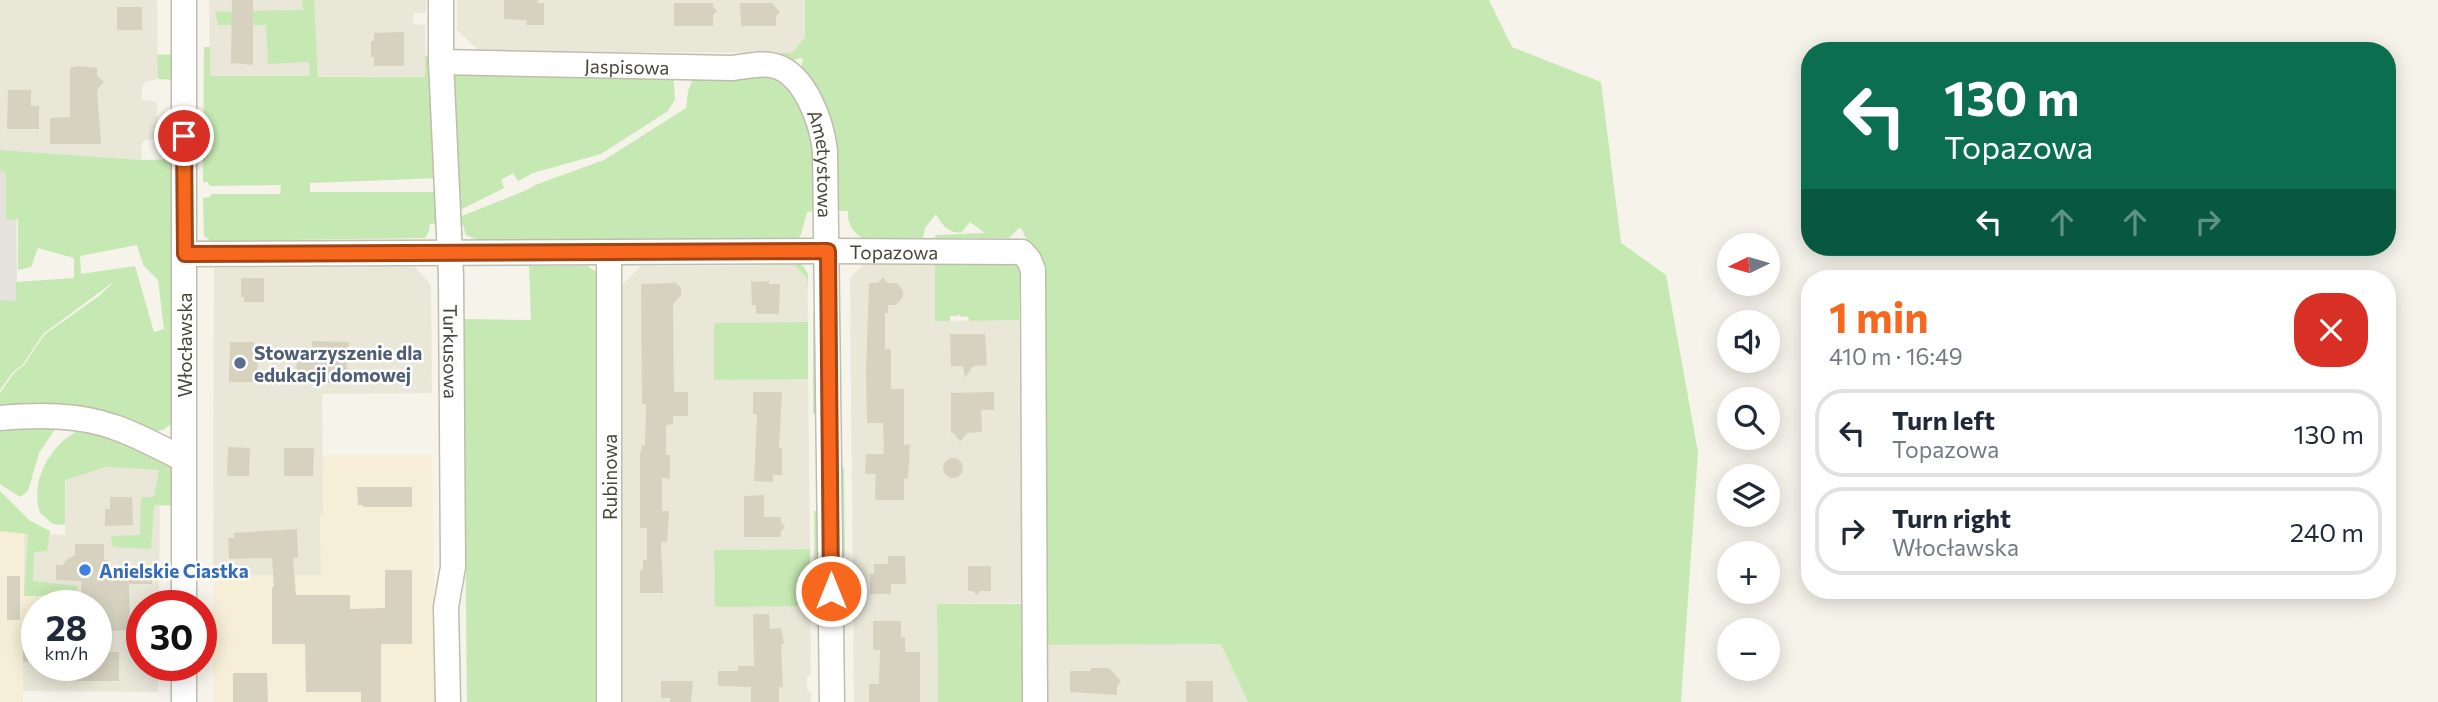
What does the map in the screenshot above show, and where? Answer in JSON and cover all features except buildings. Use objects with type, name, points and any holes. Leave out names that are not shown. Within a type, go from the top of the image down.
[{"type":"street","name":"Włocławska","points":[[184,0],[184,590]]},
{"type":"street","name":"Turkusowa","points":[[441,0],[441,62],[450,252],[453,566],[446,607],[448,702]]},
{"type":"street","name":"Jaspisowa","points":[[441,62],[732,68],[772,65],[786,72],[802,90]]},
{"type":"street","name":"Ametystowa","points":[[802,90],[815,111],[824,135],[828,251],[832,702]]},
{"type":"street","name":"Topazowa","points":[[185,254],[828,251],[1018,251],[1025,254],[1031,263],[1035,702]]},
{"type":"street","name":"Rubinowa","points":[[609,252],[609,702]]},
{"type":"street","points":[[0,418],[71,418],[92,421],[120,429],[183,459]]},
{"type":"street","points":[[184,681],[184,702]]},
{"type":"shaded area","points":[[0,0],[157,0],[158,79],[145,82],[142,87],[142,100],[157,102],[157,138],[144,140],[141,146],[142,160],[0,150]]},
{"type":"shaded area","points":[[209,0],[426,0],[426,13],[414,13],[413,24],[425,25],[426,77],[210,76]]},
{"type":"shaded area","points":[[457,0],[805,0],[805,37],[792,53],[479,51],[457,30]]},
{"type":"shaded area","points":[[0,150],[16,151],[17,301],[0,300]]},
{"type":"shaded area","points":[[935,264],[935,321],[1019,320],[1022,603],[937,604],[938,702],[854,702],[850,278],[863,265]]},
{"type":"shaded area","points":[[794,265],[807,278],[808,322],[714,323],[714,380],[808,379],[810,549],[715,550],[715,606],[810,606],[811,674],[807,676],[807,689],[811,692],[811,702],[619,702],[620,287],[641,266]]},
{"type":"shaded area","points":[[415,267],[431,285],[432,393],[322,394],[321,575],[213,576],[214,268]]},
{"type":"shaded area","points":[[323,455],[432,455],[435,702],[213,702],[213,681],[217,681],[217,590],[213,590],[213,576],[321,575],[320,516],[323,515]]},
{"type":"shaded area","points":[[66,465],[160,470],[159,590],[126,590],[126,681],[158,681],[158,692],[23,691],[23,681],[112,681],[112,590],[24,590],[24,533],[65,535]]},
{"type":"shaded area","points":[[0,531],[24,533],[24,590],[21,590],[23,702],[0,702]]},
{"type":"shaded area","points":[[1221,644],[1248,702],[1044,702],[1043,645]]},
{"type":"green space","points":[[302,0],[314,0],[318,77],[425,77],[425,56],[435,58],[441,178],[310,183],[310,192],[442,192],[443,223],[430,224],[425,238],[211,241],[204,236],[203,198],[210,197],[211,194],[280,194],[281,185],[210,186],[208,182],[203,182],[204,47],[210,47],[210,76],[310,76],[309,62],[268,64],[266,25],[218,25],[215,12],[303,10]]},
{"type":"green space","points":[[805,0],[1489,0],[1512,47],[1601,82],[1621,243],[1666,275],[1698,452],[1681,702],[1248,702],[1221,644],[1042,645],[1029,247],[1022,229],[1019,228],[1009,238],[934,238],[936,235],[985,233],[970,222],[961,233],[952,231],[943,225],[936,214],[925,228],[923,238],[862,238],[855,233],[849,223],[848,211],[836,211],[801,68],[803,59],[786,62],[752,53],[792,53],[805,37]]},
{"type":"green space","points":[[174,54],[177,80],[158,79],[157,55]]},
{"type":"green space","points":[[673,72],[675,99],[668,111],[601,154],[533,173],[518,181],[513,173],[501,180],[504,188],[456,212],[451,73]]},
{"type":"green space","points":[[696,72],[777,74],[810,113],[819,210],[807,212],[801,235],[797,239],[478,240],[466,235],[463,225],[457,225],[457,218],[604,160],[686,108],[688,91]]},
{"type":"green space","points":[[0,150],[142,160],[180,159],[173,423],[164,429],[152,433],[0,413],[0,393],[14,373],[24,365],[44,335],[99,296],[116,280],[43,334],[23,364],[13,372],[0,390],[0,300],[16,301],[16,282],[74,278],[74,258],[38,248],[31,267],[18,270],[18,219],[6,220],[6,172],[0,171]],"holes":[[[137,245],[143,265],[158,280],[164,329],[154,332],[135,266],[81,274],[80,256]]]},
{"type":"green space","points":[[652,264],[802,264],[808,274],[808,295],[807,278],[794,265]]},
{"type":"green space","points":[[935,264],[1015,264],[1020,268],[1019,320],[970,321],[967,316],[961,317],[959,314],[950,316],[950,321],[935,321]]},
{"type":"green space","points":[[529,266],[588,266],[596,272],[600,702],[467,702],[463,319],[531,320]]},
{"type":"green space","points":[[813,314],[816,314],[817,414],[813,414]]},
{"type":"green space","points":[[808,322],[808,379],[714,380],[714,323]]},
{"type":"green space","points":[[0,422],[56,428],[39,453],[28,491],[20,497],[0,484]]},
{"type":"green space","points":[[91,426],[175,462],[177,506],[154,505],[151,549],[113,547],[111,536],[140,535],[141,497],[154,497],[159,470],[106,467],[65,480],[65,525],[53,524],[40,513],[38,486],[48,459],[67,438]]},
{"type":"green space","points":[[844,468],[845,556],[839,554],[838,470]]},
{"type":"green space","points":[[0,491],[29,520],[50,531],[47,551],[34,552],[33,581],[77,586],[77,590],[24,590],[28,534],[0,531]]},
{"type":"green space","points":[[814,511],[818,511],[819,614],[815,614]]},
{"type":"green space","points":[[810,549],[810,606],[715,607],[714,550]]},
{"type":"green space","points":[[937,604],[1023,604],[1023,702],[938,702]]},
{"type":"place","name":"Stowarzyszenie dla edukacji domowej","points":[[240,363]]},
{"type":"place","name":"Anielskie Ciastka","points":[[85,570]]},
{"type":"route","points":[[184,136],[185,254],[828,251],[831,591]]}]
